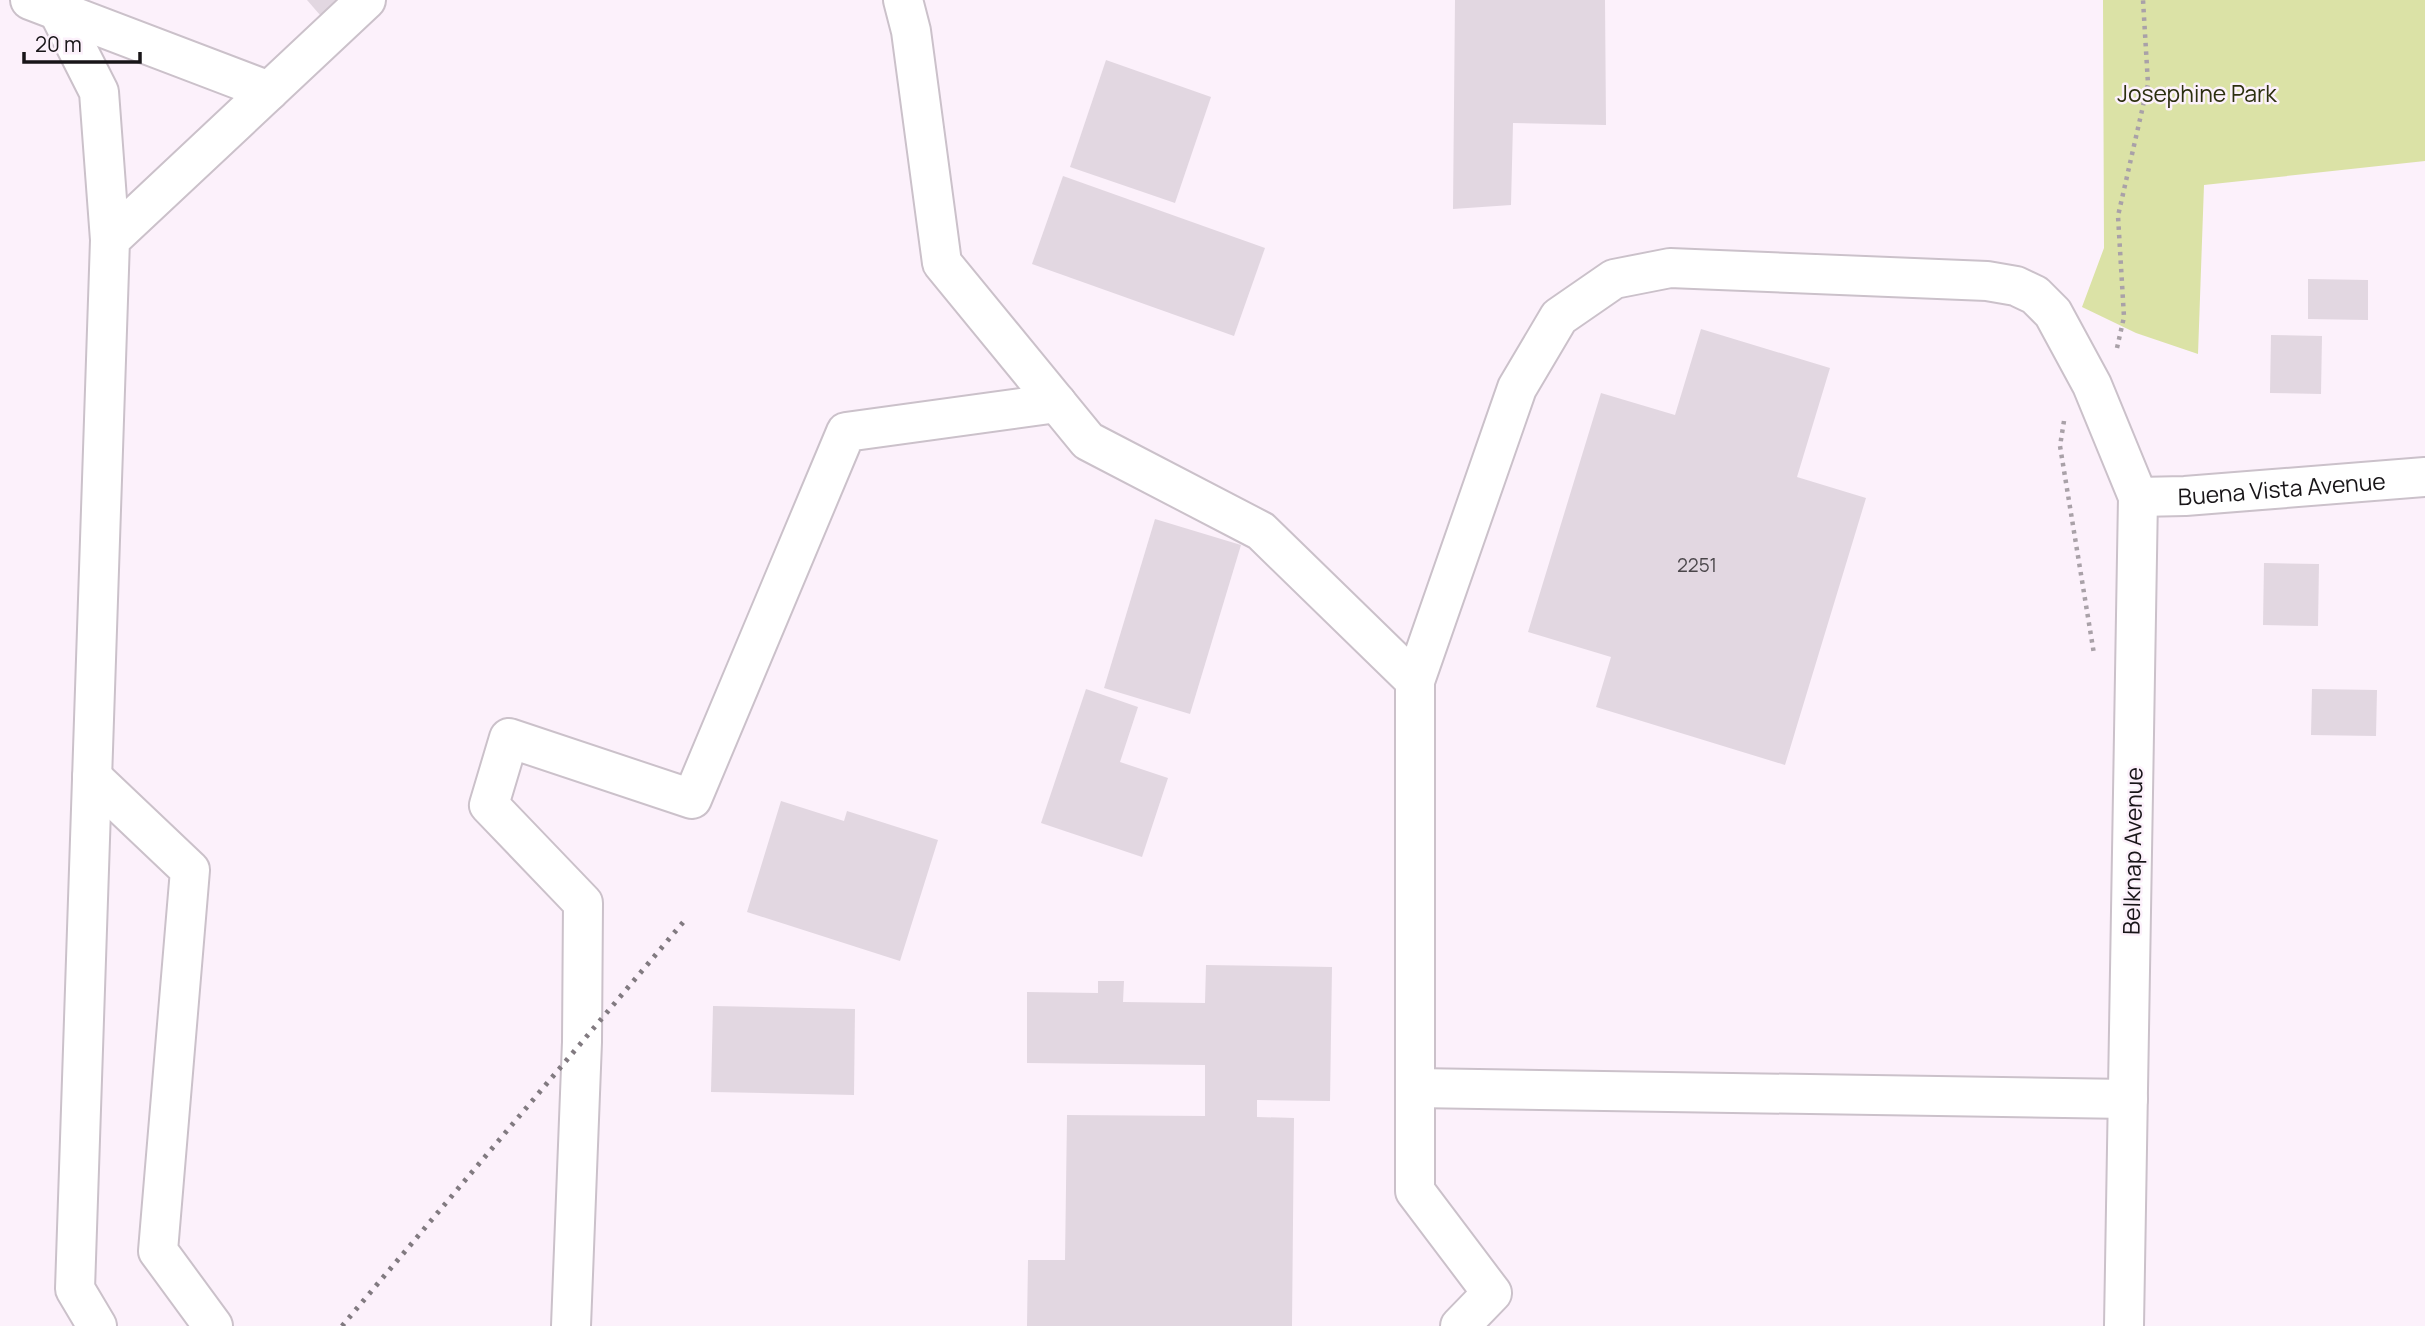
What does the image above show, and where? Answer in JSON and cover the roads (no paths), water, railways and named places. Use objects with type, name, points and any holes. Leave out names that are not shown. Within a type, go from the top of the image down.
[{"type":"street","points":[[110,240],[366,0]]},
{"type":"street","points":[[903,0],[911,31],[942,263],[1088,442],[1261,531],[1415,681]]},
{"type":"street","points":[[44,5],[269,91]]},
{"type":"street","points":[[44,5],[99,92],[110,240],[75,1289],[97,1326]]},
{"type":"street","name":"Belknap Avenue","points":[[1460,1326],[1492,1293],[1415,1191],[1415,681],[1517,388],[1559,317],[1614,279],[1670,268],[1987,281],[2016,286],[2035,295],[2053,313],[2092,386],[2138,497],[2124,1326]]},
{"type":"street","points":[[571,1326],[582,1042],[583,902],[489,805],[509,738],[692,799],[846,432],[1057,403]]},
{"type":"street","name":"Buena Vista Avenue","points":[[2138,497],[2185,496],[2425,477]]},
{"type":"street","points":[[92,777],[190,870],[158,1251],[213,1326]]},
{"type":"street","points":[[1415,1088],[2128,1099]]},
{"type":"railway","points":[[342,1326],[685,920]]},
{"type":"park label","name":"Josephine Park","points":[[2197,93]]}]
